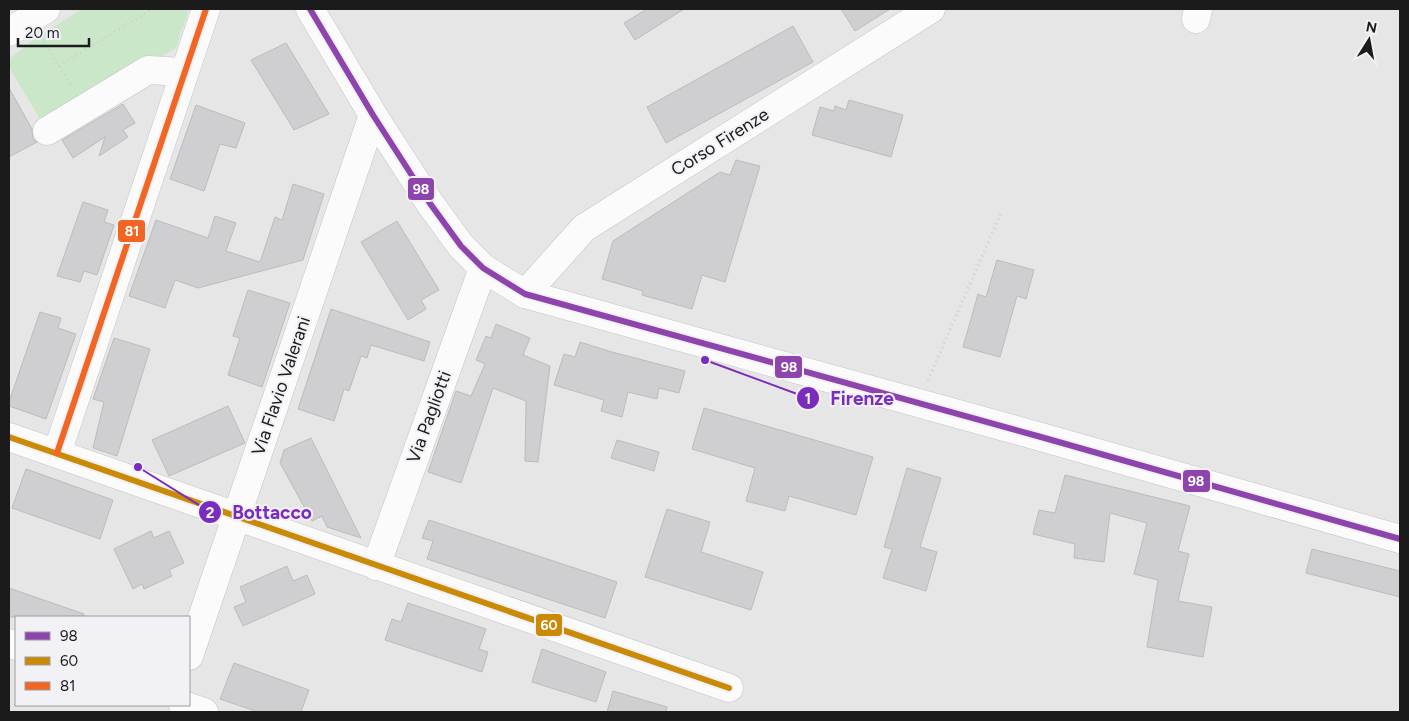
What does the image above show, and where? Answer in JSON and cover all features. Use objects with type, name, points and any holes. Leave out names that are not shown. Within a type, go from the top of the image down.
[{"type":"street","points":[[57,454],[206,9]]},
{"type":"street","points":[[310,9],[373,115],[429,202],[461,246],[482,268],[525,294],[1400,540]]},
{"type":"street","name":"Corso Firenze","points":[[525,294],[584,228],[931,9]]},
{"type":"street","points":[[47,131],[148,70],[184,72]]},
{"type":"street","name":"Via Flavio Valerani","points":[[190,653],[373,115]]},
{"type":"street","name":"Via Pagliotti","points":[[376,566],[482,268]]},
{"type":"street","points":[[9,437],[729,688]]},
{"type":"street","points":[[186,706],[204,712]]},
{"type":"path","points":[[59,66],[152,9]]},
{"type":"path","points":[[20,24],[59,66],[86,108]]},
{"type":"path","points":[[918,404],[1000,213]]},
{"type":"green space","points":[[82,9],[189,9],[176,48],[43,124],[9,67],[9,59],[36,38]]},
{"type":"building","points":[[647,9],[684,9],[635,40],[624,23]]},
{"type":"building","points":[[841,9],[890,9],[855,31]]},
{"type":"building","points":[[793,26],[813,62],[666,143],[647,107]]},
{"type":"building","points":[[286,43],[329,114],[294,130],[251,60]]},
{"type":"building","points":[[9,88],[32,129],[33,139],[37,142],[9,157]]},
{"type":"building","points":[[849,100],[903,115],[891,157],[812,135],[820,107],[834,111],[835,106],[846,110]]},
{"type":"building","points":[[123,104],[135,123],[123,130],[128,137],[99,156],[105,137],[73,158],[62,140]]},
{"type":"building","points":[[196,105],[245,123],[236,148],[220,144],[204,191],[170,179]]},
{"type":"building","points":[[736,160],[760,166],[725,282],[702,275],[692,309],[642,295],[643,291],[602,279],[613,241],[720,172],[730,175]]},
{"type":"building","points":[[293,184],[324,194],[303,260],[198,288],[175,280],[165,308],[129,296],[156,220],[208,238],[215,216],[236,223],[226,251],[260,262],[275,217],[282,220]]},
{"type":"building","points":[[83,202],[108,210],[104,222],[114,225],[97,275],[84,271],[80,282],[57,276]]},
{"type":"building","points":[[397,221],[439,290],[421,300],[426,309],[408,320],[361,242]]},
{"type":"building","points":[[997,260],[1034,270],[1026,299],[1017,296],[1000,357],[963,347],[978,294],[986,297]]},
{"type":"building","points":[[248,290],[290,303],[262,387],[228,375],[240,338],[233,336]]},
{"type":"building","points":[[331,309],[430,342],[424,361],[371,345],[367,358],[361,356],[349,391],[344,389],[334,421],[298,409]]},
{"type":"building","points":[[40,312],[61,318],[58,328],[76,334],[46,419],[9,406]]},
{"type":"building","points":[[496,324],[530,338],[523,355],[550,366],[538,462],[525,461],[526,401],[493,388],[461,483],[428,472],[456,391],[471,396],[485,364],[476,360],[486,336],[491,338]]},
{"type":"building","points":[[114,338],[150,349],[117,456],[93,448],[104,402],[93,399]]},
{"type":"building","points":[[580,342],[685,371],[679,393],[659,388],[657,399],[628,392],[622,417],[601,411],[604,400],[554,385],[564,354],[575,357]]},
{"type":"building","points":[[228,406],[245,443],[169,476],[152,440]]},
{"type":"building","points":[[704,408],[873,457],[856,515],[789,496],[785,511],[746,501],[755,468],[692,449]]},
{"type":"building","points":[[311,438],[361,538],[327,527],[322,516],[312,521],[280,463],[284,450]]},
{"type":"building","points":[[617,440],[659,452],[654,471],[611,458]]},
{"type":"building","points":[[907,468],[941,478],[920,547],[937,552],[926,591],[883,578],[892,549],[884,547]]},
{"type":"building","points":[[26,469],[113,500],[100,539],[12,508]]},
{"type":"building","points":[[1065,475],[1190,506],[1178,551],[1189,554],[1178,601],[1212,607],[1203,657],[1147,647],[1158,580],[1134,574],[1147,523],[1110,513],[1104,562],[1074,558],[1075,544],[1033,534],[1039,510],[1055,513]]},
{"type":"building","points":[[667,509],[710,522],[701,552],[763,572],[751,610],[645,577]]},
{"type":"building","points":[[429,520],[617,582],[605,618],[427,559],[433,541],[422,538]]},
{"type":"building","points":[[151,531],[154,538],[169,531],[184,563],[169,570],[172,576],[144,589],[142,584],[133,589],[114,549]]},
{"type":"building","points":[[1312,549],[1400,571],[1400,597],[1306,573]]},
{"type":"building","points":[[287,566],[293,581],[307,575],[315,594],[243,626],[234,607],[246,602],[240,587]]},
{"type":"building","points":[[9,588],[84,614],[84,616],[9,617]]},
{"type":"building","points":[[408,603],[486,629],[479,649],[488,652],[482,672],[385,640],[392,619],[401,622]]},
{"type":"building","points":[[542,649],[606,672],[596,702],[532,682]]},
{"type":"building","points":[[234,663],[309,690],[301,712],[258,712],[220,699]]},
{"type":"building","points":[[613,691],[667,707],[666,712],[607,712]]},
{"type":"transit line","name":"81","points":[[57,453],[206,9]]},
{"type":"transit line","name":"98","points":[[310,9],[373,115],[429,202],[461,246],[483,268],[525,294],[1400,539]]},
{"type":"transit line","name":"60","points":[[9,437],[729,688]]},
{"type":"place","name":"Firenze","points":[[705,360]]},
{"type":"place","name":"Bottacco","points":[[138,467]]}]
